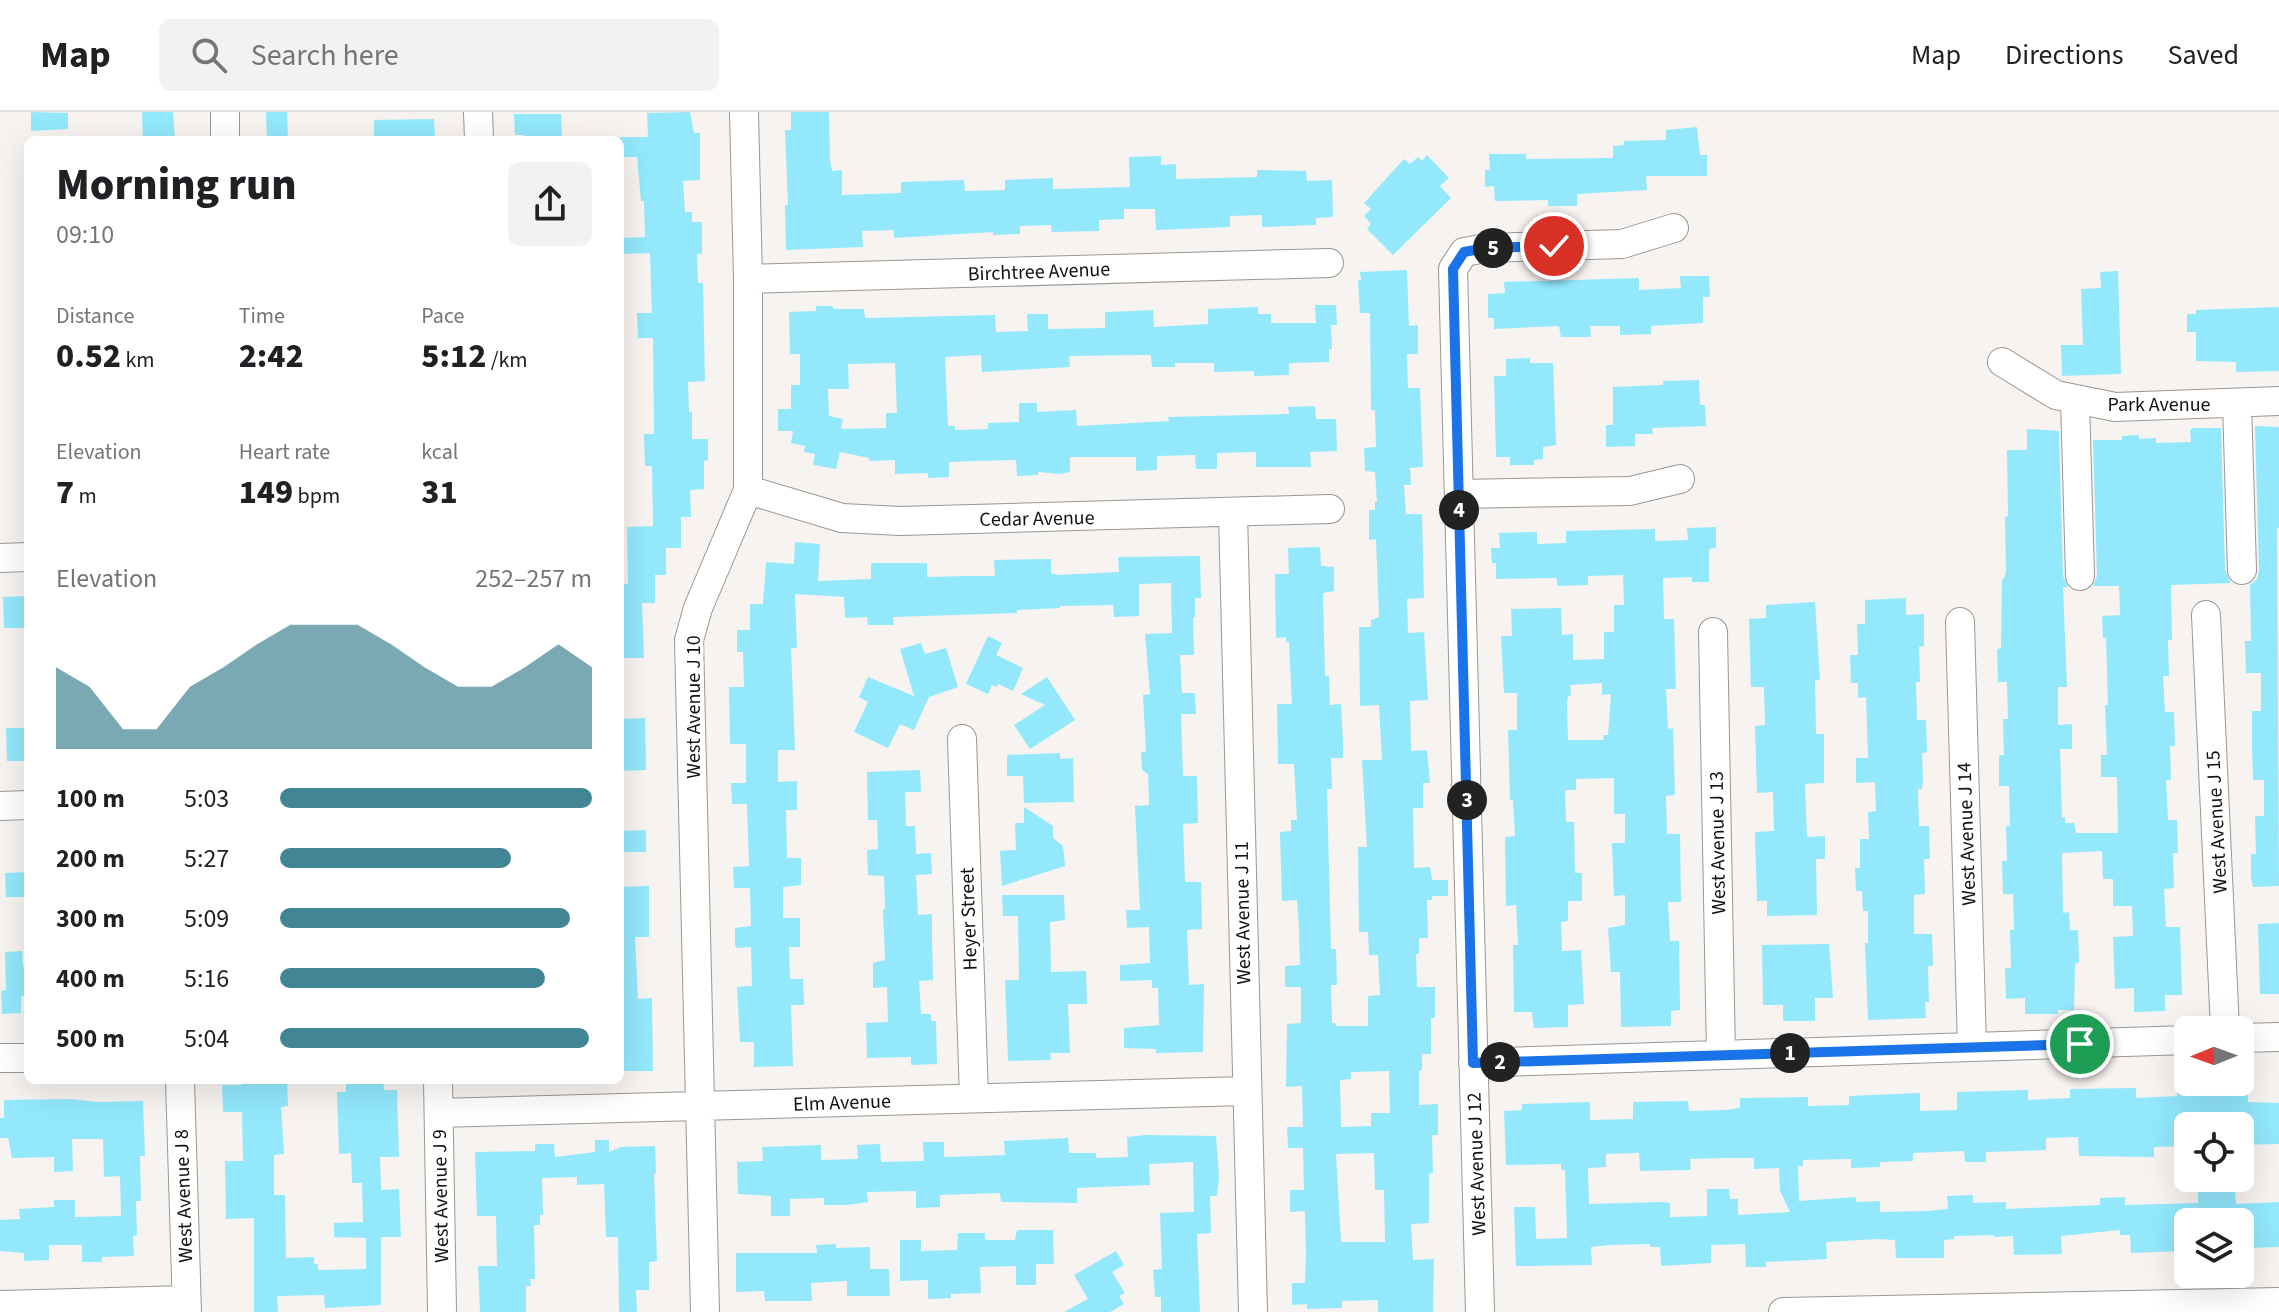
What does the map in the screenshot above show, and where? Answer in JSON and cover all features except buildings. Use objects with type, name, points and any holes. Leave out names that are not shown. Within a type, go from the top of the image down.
[{"type":"street","points":[[225,112],[225,136]]},
{"type":"street","points":[[478,112],[479,136]]},
{"type":"street","name":"West Avenue J 10","points":[[705,1312],[689,640],[698,608],[748,490],[744,112]]},
{"type":"street","name":"West Avenue J 12","points":[[1480,1312],[1453,269],[1464,252],[1486,248],[1622,244],[1674,228]]},
{"type":"street","name":"Birchtree Avenue","points":[[748,279],[1329,263]]},
{"type":"street","name":"Park Avenue","points":[[2002,362],[2056,395],[2115,407],[2279,401]]},
{"type":"street","points":[[2075,400],[2080,576]]},
{"type":"street","points":[[2237,403],[2242,570]]},
{"type":"street","points":[[1459,494],[1630,491],[1680,479]]},
{"type":"street","name":"Cedar Avenue","points":[[748,490],[842,518],[900,521],[1330,509]]},
{"type":"street","name":"West Avenue J 11","points":[[1233,513],[1253,1312]]},
{"type":"street","points":[[0,558],[24,557]]},
{"type":"street","name":"West Avenue J 15","points":[[2206,615],[2224,1016]]},
{"type":"street","name":"West Avenue J 14","points":[[1960,622],[1972,1047]]},
{"type":"street","name":"West Avenue J 13","points":[[1713,632],[1721,1055]]},
{"type":"street","name":"Heyer Street","points":[[962,739],[974,1098]]},
{"type":"street","points":[[0,806],[24,805]]},
{"type":"street","points":[[2254,1038],[2279,1037]]},
{"type":"street","points":[[1473,1063],[2174,1040]]},
{"type":"street","points":[[0,1058],[24,1058]]},
{"type":"street","name":"West Avenue J 8","points":[[180,1084],[186,1306]]},
{"type":"street","name":"West Avenue J 9","points":[[438,1084],[442,1312]]},
{"type":"street","name":"Elm Avenue","points":[[439,1113],[1246,1091]]},
{"type":"street","points":[[1783,1312],[2279,1302]]},
{"type":"street","points":[[0,1305],[186,1306]]},
{"type":"route","points":[[1554,246],[1486,248],[1464,252],[1453,269],[1473,1063],[2080,1044]]}]
